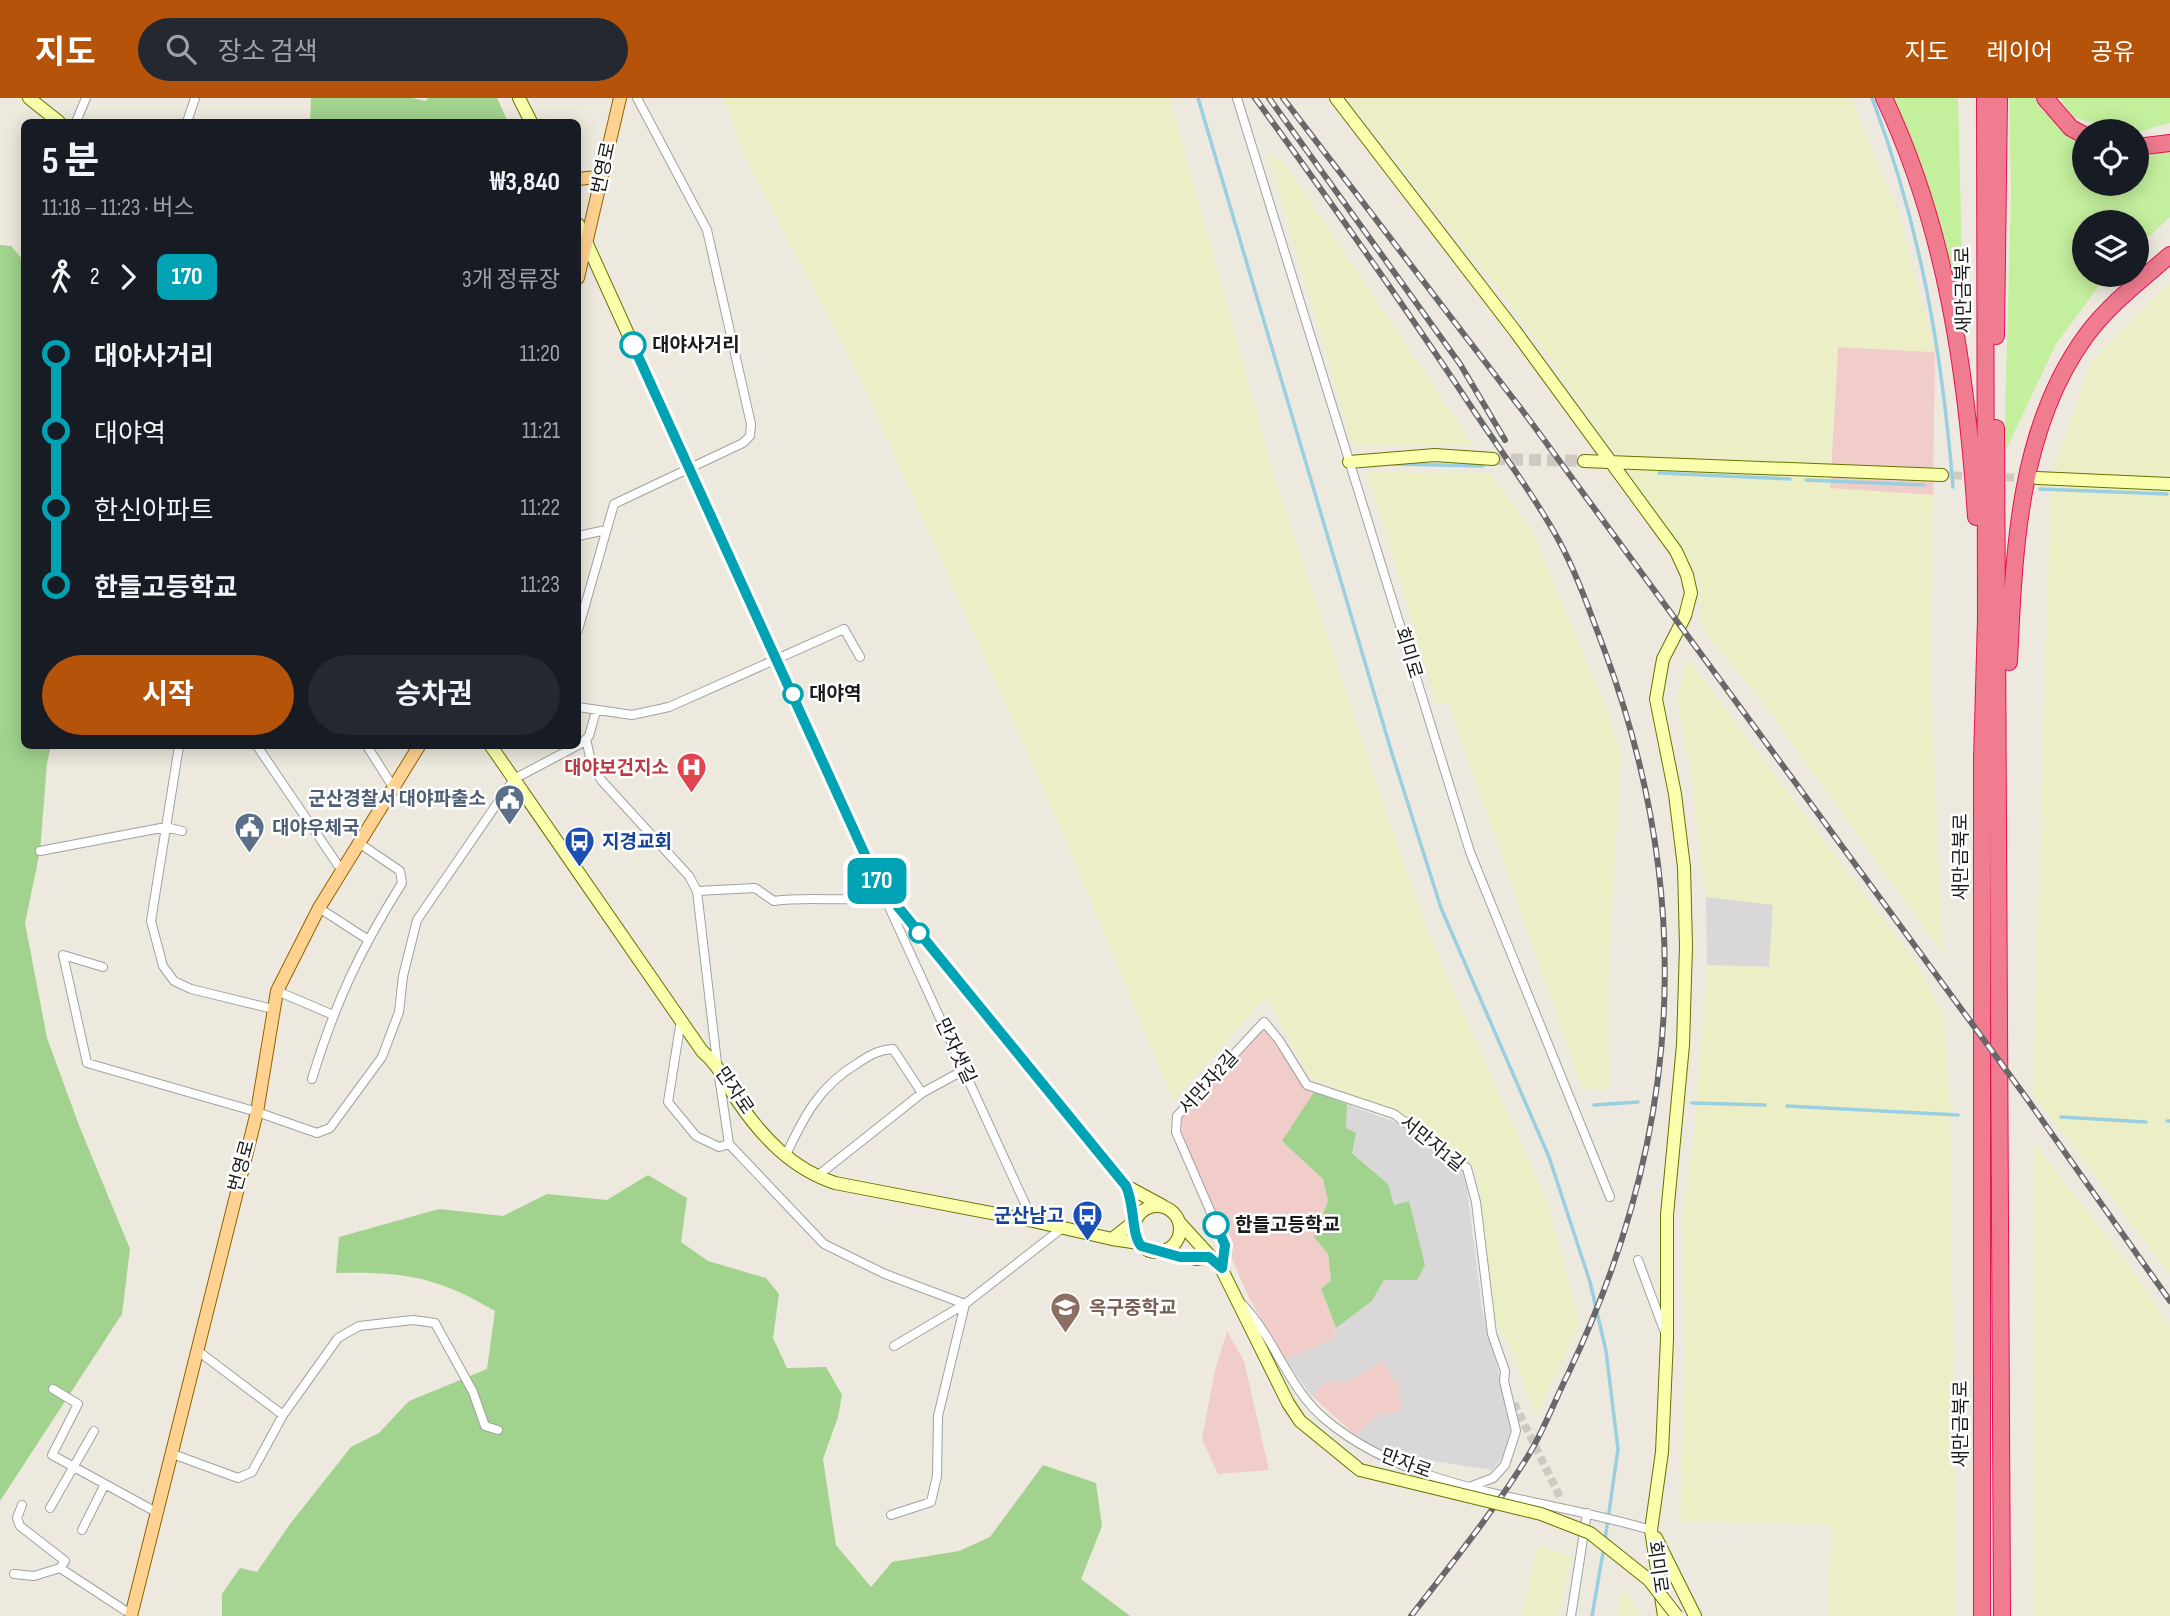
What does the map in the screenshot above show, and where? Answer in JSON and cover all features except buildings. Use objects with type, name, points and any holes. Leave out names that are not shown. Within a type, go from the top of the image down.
[{"type":"highway","points":[[1884,98],[1911,164],[1929,223],[1953,313],[1965,390],[1978,541],[1982,855]]},
{"type":"highway","points":[[1979,98],[1983,190]]},
{"type":"highway","name":"새만금북로","points":[[1982,1616],[1985,98]]},
{"type":"highway","name":"새만금북로","points":[[1999,98],[1996,352],[2001,1616]]},
{"type":"highway","points":[[2045,98],[2072,129]]},
{"type":"highway","points":[[2149,146],[2170,143]]},
{"type":"highway","points":[[2000,856],[2014,555],[2034,449],[2060,379],[2085,337],[2170,246]]},
{"type":"highway","points":[[2118,299],[2170,255]]},
{"type":"main road","name":"번영로","points":[[581,267],[620,98]]},
{"type":"main road","points":[[581,179],[596,177],[605,166]]},
{"type":"main road","name":"번영로","points":[[131,1615],[257,1112],[277,991],[319,908],[417,749]]},
{"type":"street","points":[[29,98],[55,119]]},
{"type":"street","points":[[77,119],[86,98]]},
{"type":"street","points":[[188,119],[195,98]]},
{"type":"street","points":[[519,98],[530,119]]},
{"type":"street","points":[[581,619],[614,504],[743,443],[750,436],[751,424],[707,230],[637,98]]},
{"type":"street","name":"회미로","points":[[1237,98],[1471,852],[1610,1197]]},
{"type":"street","points":[[1335,98],[1507,320],[1676,551],[1687,575],[1691,593],[1685,616],[1663,659],[1656,699],[1675,794],[1684,867],[1686,946],[1683,1045],[1667,1215],[1667,1339],[1662,1452],[1651,1530]]},
{"type":"street","points":[[581,231],[877,881],[1126,1186],[1176,1215],[1179,1222],[1175,1244],[1162,1252]]},
{"type":"street","points":[[1349,462],[1435,455],[1493,459]]},
{"type":"street","points":[[1584,461],[1942,475]]},
{"type":"street","points":[[2037,478],[2170,484]]},
{"type":"street","points":[[581,535],[606,530]]},
{"type":"street","points":[[581,708],[632,715],[669,707],[776,657],[844,629],[860,656]]},
{"type":"street","points":[[596,711],[586,739],[592,766],[602,781],[689,876],[697,891],[729,1144],[824,1244],[885,1274],[965,1304]]},
{"type":"street","points":[[581,742],[586,739]]},
{"type":"street","points":[[179,749],[151,921],[163,966],[174,981],[191,989],[272,1009]]},
{"type":"street","points":[[259,749],[342,871]]},
{"type":"street","points":[[369,749],[393,787]]},
{"type":"street","name":"만자로","points":[[493,749],[702,1051],[717,1063],[737,1100],[785,1157],[817,1177],[835,1184],[1139,1243]]},
{"type":"street","points":[[103,967],[62,955],[87,1063],[257,1112],[317,1133],[330,1128],[382,1057],[399,1012],[403,976],[417,919],[514,779],[568,749]]},
{"type":"street","points":[[40,851],[166,827],[182,831]]},
{"type":"street","points":[[312,1079],[331,1014],[367,939],[402,883],[400,871],[359,843]]},
{"type":"street","name":"만자샛길","points":[[877,881],[1033,1221]]},
{"type":"street","points":[[697,891],[755,888],[774,901],[796,898],[853,901],[884,896]]},
{"type":"street","points":[[319,908],[367,939]]},
{"type":"street","points":[[277,991],[331,1014]]},
{"type":"street","points":[[681,1020],[668,1102],[696,1136],[719,1147],[729,1144]]},
{"type":"street","name":"서만자2길","points":[[1222,1268],[1225,1245],[1176,1132],[1177,1116],[1264,1022]]},
{"type":"street","name":"서만자1길","points":[[1264,1022],[1279,1040],[1307,1086],[1394,1114],[1467,1168],[1476,1202],[1492,1334],[1505,1371],[1504,1381],[1516,1430],[1505,1465],[1493,1478],[1472,1486]]},
{"type":"street","points":[[785,1157],[806,1112],[821,1091],[841,1073],[880,1050],[893,1049],[922,1093]]},
{"type":"street","points":[[817,1177],[922,1093],[964,1070]]},
{"type":"street","points":[[1126,1186],[1135,1222],[1134,1233],[1139,1243],[1147,1250],[1196,1259],[1209,1257]]},
{"type":"street","points":[[1112,1239],[1135,1222],[1148,1207],[1163,1206]]},
{"type":"street","name":"만자로","points":[[1179,1222],[1222,1268],[1288,1403],[1300,1421],[1360,1471],[1541,1514],[1590,1533],[1648,1580],[1677,1616]]},
{"type":"street","points":[[894,1346],[965,1304],[1061,1229]]},
{"type":"street","points":[[1639,1260],[1667,1339]]},
{"type":"street","name":"만자로","points":[[1238,1299],[1255,1317],[1298,1388],[1324,1419],[1376,1455],[1472,1486],[1599,1515],[1651,1530]]},
{"type":"street","points":[[891,1515],[931,1502],[937,1476],[938,1416],[965,1304]]},
{"type":"street","points":[[170,1453],[238,1478],[252,1472],[283,1415],[338,1338],[359,1326],[413,1320],[435,1323],[473,1392],[485,1426],[498,1430]]},
{"type":"street","points":[[198,1351],[283,1415]]},
{"type":"street","name":"서만자1길","points":[[1504,1381],[1514,1403]]},
{"type":"street","points":[[53,1389],[78,1404],[52,1455],[156,1512]]},
{"type":"street","points":[[50,1508],[94,1431]]},
{"type":"street","points":[[82,1530],[105,1485]]},
{"type":"street","points":[[1562,1499],[1570,1509]]},
{"type":"street","points":[[13,1574],[34,1576],[60,1568],[65,1561],[20,1526],[17,1518],[22,1505]]},
{"type":"street","points":[[1570,1616],[1587,1513]]},
{"type":"street","name":"회미로","points":[[1651,1530],[1664,1616]]},
{"type":"street","name":"회미로","points":[[1651,1530],[1695,1616]]},
{"type":"street","points":[[60,1568],[131,1615]]},
{"type":"shaded area","points":[[1838,347],[1935,352],[1933,495],[1830,489]]},
{"type":"shaded area","points":[[1706,897],[1773,904],[1770,967],[1707,965]]},
{"type":"shaded area","points":[[1264,1022],[1314,1092],[1283,1141],[1323,1179],[1328,1201],[1314,1237],[1328,1254],[1331,1280],[1321,1290],[1336,1328],[1333,1339],[1285,1359],[1249,1298],[1182,1133],[1181,1119]]},
{"type":"shaded area","points":[[1347,1104],[1408,1127],[1465,1173],[1482,1309],[1512,1425],[1504,1455],[1492,1470],[1382,1453],[1356,1436],[1378,1415],[1384,1361],[1346,1383],[1327,1382],[1311,1395],[1285,1359],[1333,1339],[1336,1328],[1372,1301],[1384,1280],[1417,1280],[1408,1201],[1394,1205],[1388,1184],[1352,1152],[1345,1128]]},
{"type":"shaded area","points":[[1227,1331],[1244,1361],[1269,1470],[1218,1474],[1202,1439],[1215,1370]]},
{"type":"shaded area","points":[[1383,1361],[1399,1388],[1402,1410],[1378,1415],[1356,1436],[1311,1395],[1327,1381],[1346,1383]]},
{"type":"green space","points":[[311,98],[412,98],[426,101],[428,98],[497,98],[507,119],[310,119]]},
{"type":"green space","points":[[724,98],[1170,98],[1273,472],[1387,814],[1429,935],[1548,1204],[1580,1323],[1536,1417],[1513,1352],[1495,1324],[1477,1169],[1394,1113],[1310,1077],[1266,997],[1173,1100],[1060,826],[861,380],[744,155]]},
{"type":"green space","points":[[1346,98],[1851,98],[1900,217],[1935,352],[1838,347],[1830,488],[1933,495],[1931,693],[1943,954],[1760,699],[1703,630],[1698,578],[1686,554],[1512,306]]},
{"type":"green space","points":[[1889,98],[1958,98],[1964,340]]},
{"type":"green space","points":[[2009,98],[2036,98],[2043,111],[2072,134],[2072,196],[2149,196],[2149,156],[2170,149],[2170,217],[2149,237],[2149,210],[2072,210],[2072,287],[2098,287],[2056,344],[2004,454],[2011,193]]},
{"type":"green space","points":[[2060,98],[2170,98],[2170,123],[2149,129],[2149,119],[2073,117]]},
{"type":"green space","points":[[1268,155],[1282,160],[1473,445],[1353,446]]},
{"type":"green space","points":[[0,245],[11,246],[21,258],[21,749],[50,749],[40,851],[25,923],[47,1038],[80,1128],[130,1249],[122,1314],[0,1501]]},
{"type":"green space","points":[[2170,281],[2170,1274],[2033,1094],[2051,477],[2091,361]]},
{"type":"green space","points":[[1367,472],[1490,473],[1531,529],[1604,702],[1621,754],[1607,992],[1610,1090],[1582,1088],[1449,704],[1437,704]]},
{"type":"green space","points":[[1687,658],[1919,967],[1943,1013],[1950,1103],[1956,1616],[1828,1616],[1832,1525],[1680,1521],[1686,1342],[1682,1223],[1695,1125],[1707,965],[1769,967],[1773,905],[1706,897],[1691,775],[1677,699]]},
{"type":"green space","points":[[1314,1092],[1347,1104],[1346,1128],[1356,1133],[1352,1153],[1388,1184],[1394,1205],[1409,1201],[1425,1265],[1417,1280],[1384,1280],[1372,1301],[1336,1328],[1321,1289],[1331,1280],[1328,1254],[1314,1237],[1328,1201],[1323,1179],[1282,1141]]},
{"type":"green space","points":[[2033,1141],[2127,1263],[2170,1327],[2170,1616],[2033,1616]]},
{"type":"green space","points":[[648,1175],[687,1198],[681,1242],[708,1261],[766,1278],[779,1294],[773,1338],[787,1368],[826,1367],[842,1395],[838,1417],[823,1459],[836,1545],[871,1587],[892,1562],[959,1551],[990,1537],[1043,1465],[1096,1483],[1102,1526],[1081,1579],[1130,1616],[222,1616],[222,1594],[240,1568],[257,1572],[290,1524],[351,1447],[379,1433],[409,1401],[487,1369],[495,1311],[456,1290],[419,1278],[381,1273],[336,1273],[339,1237],[439,1209],[503,1216],[547,1194],[607,1200]]},
{"type":"green space","points":[[1538,1546],[1572,1556],[1558,1616],[1521,1616]]},
{"type":"green space","points":[[1623,1587],[1640,1616],[1616,1616]]},
{"type":"waterway","points":[[1198,98],[1390,747],[1441,908],[1549,1157],[1590,1282],[1606,1351],[1618,1449],[1605,1540]]},
{"type":"waterway","points":[[1872,98],[1903,193],[1926,289],[1942,387],[1953,487]]},
{"type":"waterway","points":[[1394,464],[1483,466]]},
{"type":"waterway","points":[[1659,473],[1790,479]]},
{"type":"waterway","points":[[1806,480],[1924,485]]},
{"type":"waterway","points":[[2040,489],[2167,494]]},
{"type":"waterway","points":[[1594,1105],[1638,1102]]},
{"type":"waterway","points":[[1692,1103],[1765,1105]]},
{"type":"waterway","points":[[1787,1106],[1958,1115]]},
{"type":"waterway","points":[[2061,1117],[2146,1122]]},
{"type":"waterway","points":[[1592,1616],[1604,1547]]},
{"type":"tunnel","points":[[1493,459],[1584,461]]},
{"type":"tunnel","points":[[1942,475],[1974,476]]},
{"type":"tunnel","points":[[1994,477],[2030,478]]},
{"type":"tunnel","points":[[1514,1403],[1561,1499]]},
{"type":"railway","points":[[1255,98],[1421,332],[1528,490],[1565,552],[1604,649],[1634,742],[1654,834],[1664,925],[1664,1016],[1654,1106],[1635,1195],[1606,1285],[1531,1451],[1488,1515],[1411,1616]]},
{"type":"railway","points":[[1269,98],[1460,364],[1505,440]]},
{"type":"railway","points":[[1283,98],[1528,418],[2025,1096],[2170,1301]]},
{"type":"bus line","name":"170","points":[[633,345],[877,881],[1126,1186],[1135,1214],[1134,1233],[1141,1246],[1147,1250],[1180,1257],[1209,1257],[1222,1268],[1225,1245],[1216,1225]]},
{"type":"place","name":"대야사거리","points":[[633,345]]},
{"type":"place","name":"대야역","points":[[793,694]]},
{"type":"place","name":"대야보건지소","points":[[692,795]]},
{"type":"place","name":"군산경찰서 대야파출소","points":[[509,826]]},
{"type":"place","name":"대야우체국","points":[[249,855]]},
{"type":"place","name":"지경교회","points":[[579,869]]},
{"type":"place","name":"한들고등학교","points":[[1216,1225]]},
{"type":"place","name":"군산남고","points":[[1087,1243]]},
{"type":"place","name":"옥구중학교","points":[[1066,1335]]}]
